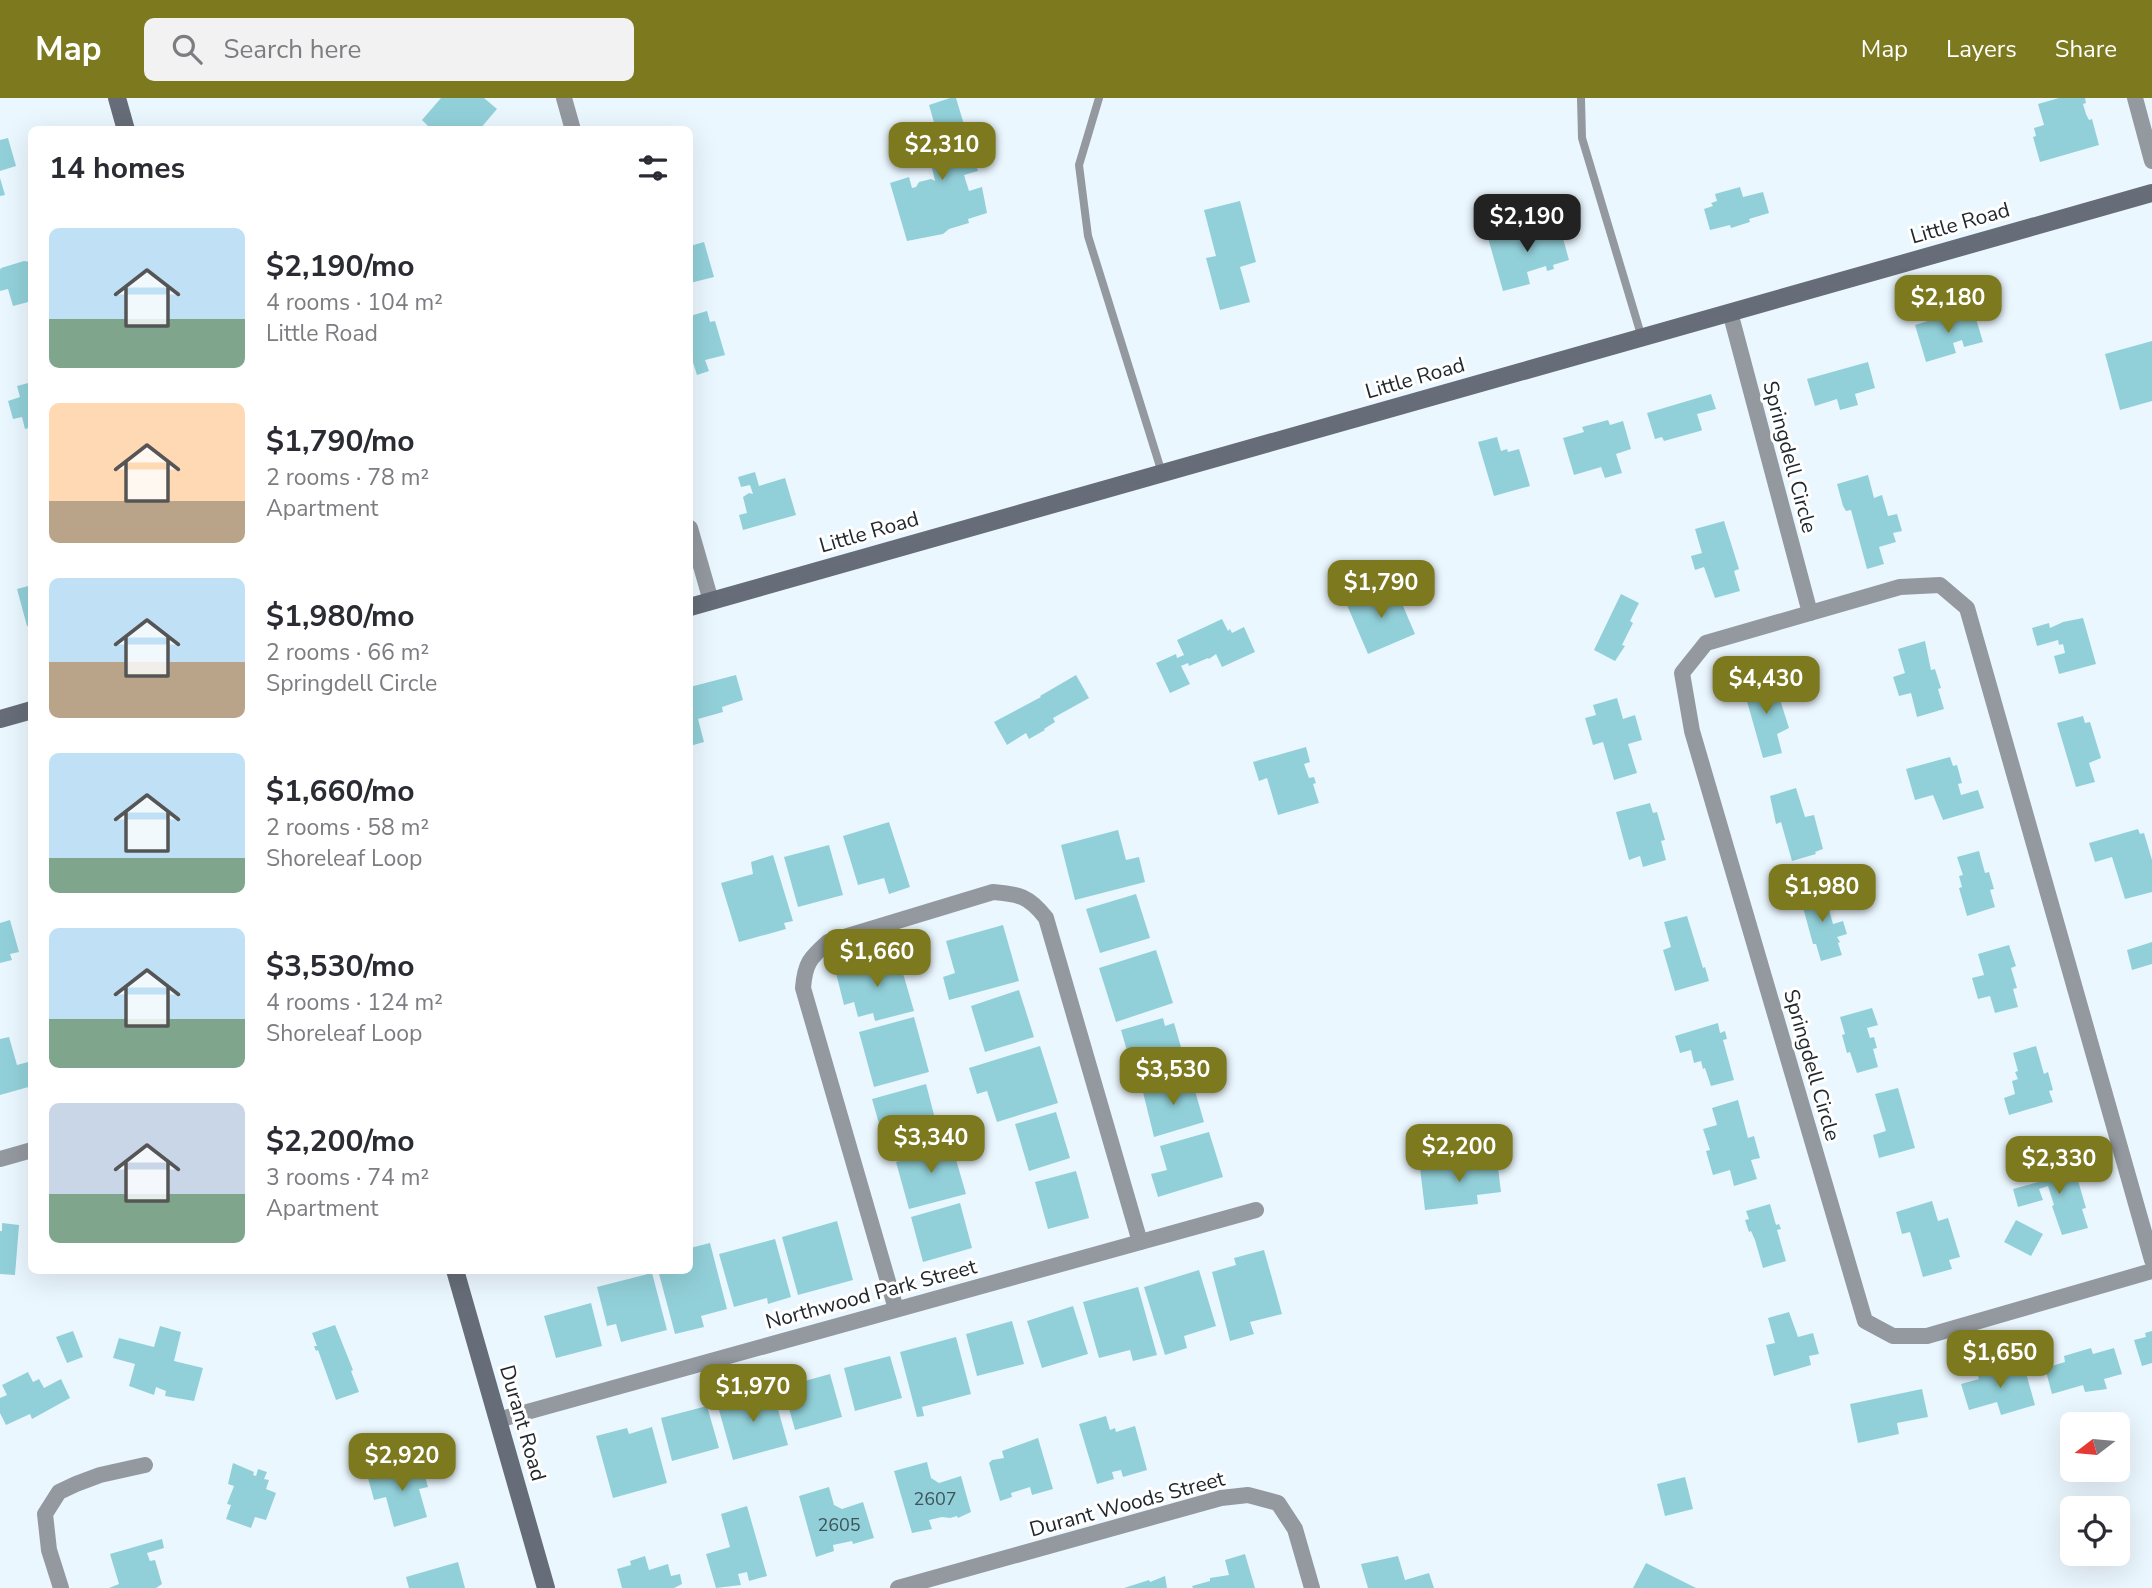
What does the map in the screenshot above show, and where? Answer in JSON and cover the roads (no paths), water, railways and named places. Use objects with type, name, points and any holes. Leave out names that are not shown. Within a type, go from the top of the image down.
[{"type":"street","points":[[117,98],[125,126]]},
{"type":"street","points":[[564,98],[572,126]]},
{"type":"street","points":[[2135,98],[2152,161]]},
{"type":"street","name":"Little Road","points":[[693,606],[2152,192]]},
{"type":"street","name":"Springdell Circle","points":[[1730,313],[1810,613]]},
{"type":"street","points":[[693,538],[711,601]]},
{"type":"street","name":"Springdell Circle","points":[[2152,1260],[1967,608],[1940,585],[1900,587],[1706,643],[1682,673],[1692,732],[1865,1321],[1893,1336],[1927,1336],[2152,1271]]},
{"type":"street","points":[[0,719],[28,711]]},
{"type":"street","points":[[896,1309],[803,988],[804,971],[810,958],[828,942],[993,892],[1015,894],[1033,901],[1046,918],[1140,1242]]},
{"type":"street","points":[[0,1159],[28,1151]]},
{"type":"street","name":"Northwood Park Street","points":[[498,1420],[1256,1210]]},
{"type":"street","name":"Durant Road","points":[[456,1274],[546,1588]]},
{"type":"street","points":[[61,1588],[50,1550],[45,1514],[59,1492],[100,1475],[145,1465]]},
{"type":"street","name":"Durant Woods Street","points":[[898,1588],[1222,1498],[1248,1495],[1278,1503],[1296,1529],[1312,1588]]},
{"type":"lane","points":[[1099,98],[1079,165],[1088,236],[1162,473]]},
{"type":"lane","points":[[1581,98],[1581,138],[1642,338]]}]
